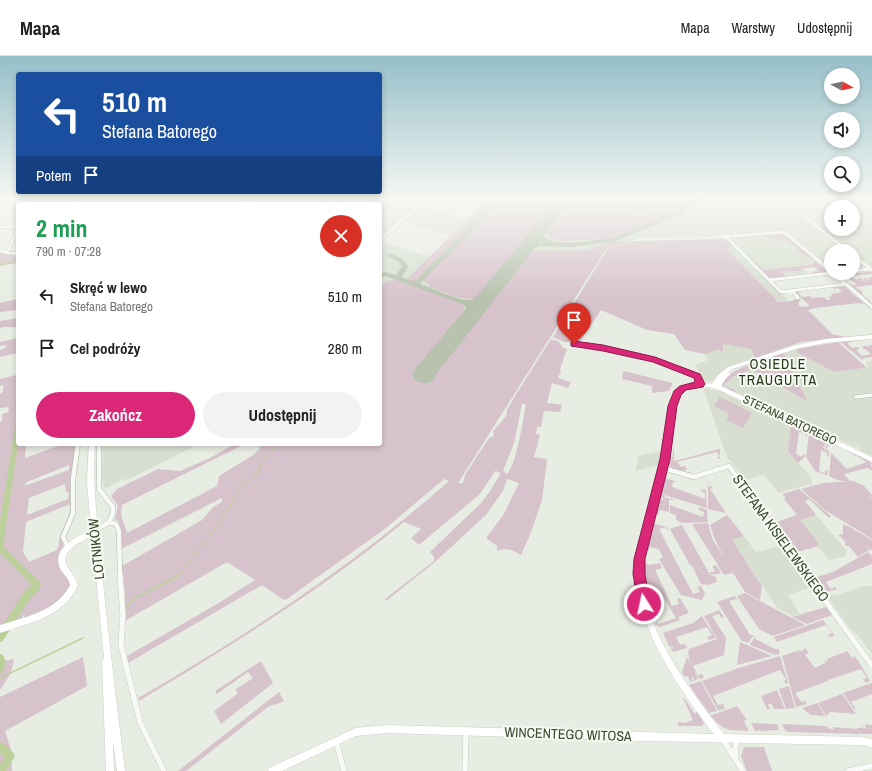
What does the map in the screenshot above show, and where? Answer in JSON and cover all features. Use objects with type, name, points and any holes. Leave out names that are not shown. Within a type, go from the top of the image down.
[{"type":"street","points":[[382,238],[389,231]]},
{"type":"street","points":[[823,231],[839,244]]},
{"type":"street","points":[[720,237],[784,232],[824,265]]},
{"type":"street","points":[[7,253],[16,233]]},
{"type":"street","points":[[726,237],[781,292],[846,284]]},
{"type":"street","points":[[0,252],[16,254]]},
{"type":"street","points":[[860,260],[871,269]]},
{"type":"street","points":[[860,270],[871,269]]},
{"type":"street","points":[[769,280],[824,273]]},
{"type":"street","points":[[841,280],[871,305]]},
{"type":"street","points":[[792,290],[798,298]]},
{"type":"street","points":[[716,387],[725,376],[740,366],[805,344],[870,337]]},
{"type":"street","points":[[574,344],[603,348],[655,360],[697,376],[700,384],[690,385],[683,388],[674,400],[663,468],[640,559],[639,574],[644,604],[659,640],[682,681],[736,758],[743,771]]},
{"type":"street","name":"STEFANA BATOREGO","points":[[700,384],[716,387],[872,460]]},
{"type":"street","points":[[856,397],[872,395]]},
{"type":"street","points":[[68,547],[63,537],[73,513],[73,479],[78,446]]},
{"type":"street","name":"LOTNIKÓW","points":[[92,446],[90,481],[93,526],[95,531],[106,654],[111,676],[121,771]]},
{"type":"street","points":[[0,629],[53,609],[69,597],[74,585],[72,576],[63,566],[62,558],[68,547],[109,522],[113,513],[113,507],[99,489],[99,446]]},
{"type":"street","name":"STEFANA KISIELEWSKIEGO","points":[[663,468],[694,477],[729,466],[872,666]]},
{"type":"street","points":[[109,522],[116,524],[120,531],[120,574],[124,615],[120,645],[140,722],[164,771]]},
{"type":"street","name":"LOTNIKÓW","points":[[106,654],[105,672],[110,771]]},
{"type":"street","name":"WINCENTEGO WITOSA","points":[[272,771],[356,732],[387,729],[860,741],[872,743]]},
{"type":"street","points":[[465,771],[466,731]]},
{"type":"street","points":[[736,758],[735,753],[738,739]]},
{"type":"street","points":[[336,741],[344,771]]},
{"type":"street","points":[[848,771],[872,766]]},
{"type":"shaded area","points":[[382,231],[387,231],[382,236]]},
{"type":"shaded area","points":[[436,231],[824,231],[824,236],[860,236],[860,231],[872,231],[872,266],[860,268],[860,244],[824,244],[824,264],[801,266],[809,274],[768,280],[789,301],[778,302],[725,247],[736,246],[726,236],[641,238],[606,250],[458,483],[382,445],[382,243],[429,257],[451,236]]},
{"type":"shaded area","points":[[455,231],[467,231],[418,281],[409,281],[407,276],[409,277]]},
{"type":"shaded area","points":[[471,231],[534,231],[481,296],[468,299],[462,298],[430,287],[428,283],[423,281]]},
{"type":"shaded area","points":[[548,231],[632,231],[613,239],[558,241],[548,237]]},
{"type":"shaded area","points":[[777,234],[787,236],[814,259],[810,259],[804,255],[787,241],[769,238],[763,235]]},
{"type":"shaded area","points":[[725,239],[734,246],[726,248],[778,302],[792,301],[799,298],[801,299],[798,304],[801,307],[810,306],[795,292],[800,290],[802,292],[798,293],[802,297],[824,297],[827,300],[831,300],[828,297],[832,296],[831,294],[842,292],[838,288],[834,289],[832,287],[845,286],[865,305],[859,303],[808,310],[832,334],[846,337],[801,342],[755,358],[751,349],[723,344],[723,351],[721,352],[719,349],[705,354],[685,350],[674,334],[647,330],[601,310],[579,343],[564,342],[553,337],[607,250],[633,241]]},
{"type":"shaded area","points":[[612,241],[631,241],[605,250],[458,483],[463,483],[465,475],[489,438],[494,436],[493,431],[506,416],[507,410],[515,396],[551,339],[559,342],[563,348],[567,349],[558,378],[571,382],[568,388],[552,383],[547,403],[562,405],[560,412],[544,411],[541,427],[537,427],[536,434],[540,435],[534,457],[547,459],[542,500],[530,535],[521,555],[504,549],[497,551],[497,546],[486,538],[504,514],[519,483],[507,479],[503,491],[486,515],[435,562],[386,601],[385,599],[434,561],[434,557],[430,552],[480,504],[501,473],[495,471],[480,494],[419,545],[411,538],[421,529],[404,522],[341,571],[308,594],[241,638],[139,701],[138,698],[259,624],[338,570],[413,512],[449,481],[444,479],[386,528],[287,599],[284,600],[262,585],[128,663],[127,656],[217,604],[255,580],[227,562],[125,621],[125,593],[122,566],[202,520],[213,507],[222,502],[222,498],[121,549],[121,528],[118,523],[119,522],[115,519],[118,506],[111,496],[117,489],[158,469],[180,471],[210,458],[231,446],[241,446],[122,505],[121,515],[127,533],[217,486],[219,476],[253,455],[260,449],[259,446],[382,446],[382,286],[388,281],[397,280],[460,303],[464,307],[464,316],[412,378],[428,384],[435,375],[439,365],[531,251],[587,250]],"holes":[[[522,404],[526,404],[514,461],[507,474],[503,471],[514,443]]]},
{"type":"shaded area","points":[[738,248],[763,270],[811,265],[815,261],[824,268],[824,273],[813,274],[811,272],[818,271],[814,267],[801,269],[801,271],[781,271],[786,277],[767,278]]},
{"type":"shaded area","points":[[0,252],[16,256],[16,263],[0,266]]},
{"type":"shaded area","points":[[865,270],[872,272],[872,274],[860,275],[860,273],[866,272]]},
{"type":"shaded area","points":[[872,277],[872,285],[855,287],[863,292],[861,294],[872,303],[844,280],[849,284],[856,284],[851,280],[859,281],[858,280],[861,278],[864,281],[865,280],[863,278],[869,280],[870,279],[868,278]]},
{"type":"shaded area","points":[[16,299],[16,310],[0,312],[0,303]]},
{"type":"shaded area","points":[[16,318],[16,327],[0,328],[0,321]]},
{"type":"shaded area","points":[[16,338],[16,353],[0,357],[0,350],[5,348],[7,345],[0,346],[0,342]]},
{"type":"shaded area","points":[[872,339],[849,342],[848,344],[852,348],[857,347],[860,349],[856,350],[862,356],[871,354],[865,349],[862,349],[864,348],[862,346],[867,346],[870,348],[868,345],[872,345],[872,357],[863,358],[864,361],[840,342]]},
{"type":"shaded area","points":[[838,342],[866,367],[834,372],[798,353],[796,349]]},
{"type":"shaded area","points":[[723,343],[751,349],[755,358],[727,367],[711,382],[701,381],[696,365],[708,360],[705,354],[719,349]]},
{"type":"shaded area","points":[[796,349],[798,353],[834,372],[864,368],[869,366],[865,362],[872,361],[872,456],[861,451],[858,444],[857,448],[788,415],[776,410],[775,411],[745,397],[724,385],[734,376],[738,377],[751,369],[808,401],[784,352]]},
{"type":"shaded area","points":[[784,353],[808,402],[751,369],[738,377],[734,376],[724,385],[735,390],[734,392],[722,385],[724,379],[739,369]]},
{"type":"shaded area","points":[[623,371],[673,383],[669,391],[652,393],[652,386],[622,379]]},
{"type":"shaded area","points":[[16,375],[16,446],[26,446],[25,458],[58,446],[76,446],[71,512],[63,542],[64,548],[59,559],[60,567],[71,584],[67,595],[45,610],[25,618],[24,615],[21,619],[7,627],[0,642],[0,422],[2,421],[2,414],[8,412],[9,407],[0,408],[0,394],[2,393],[4,385],[0,386],[0,379]],"holes":[[[69,465],[69,470],[24,486],[27,482]],[[65,484],[66,491],[69,493],[68,499],[27,515],[29,498]],[[70,505],[70,509],[61,533],[57,550],[29,562],[23,552],[26,522]]]},
{"type":"shaded area","points":[[703,388],[722,392],[792,425],[788,451],[812,479],[812,484],[778,493],[764,475],[745,480],[727,457]]},
{"type":"shaded area","points":[[720,397],[752,413],[743,428],[726,420],[729,414],[714,406]]},
{"type":"shaded area","points":[[791,424],[807,432],[807,437],[805,434],[799,432],[796,454],[802,457],[803,454],[805,457],[798,463],[788,451]]},
{"type":"shaded area","points":[[809,433],[816,436],[814,438],[819,440],[818,437],[828,442],[823,447],[829,453],[829,457],[827,456],[827,453],[821,450],[819,471],[825,473],[826,470],[828,471],[827,475],[815,471],[806,457]]},
{"type":"shaded area","points":[[830,442],[838,447],[831,444],[826,448],[847,469],[867,462],[844,449],[871,462],[872,471],[868,468],[844,474],[849,480],[852,480],[849,481],[840,481],[829,476],[831,454],[825,447]]},
{"type":"shaded area","points":[[674,445],[674,461],[720,449],[720,456],[716,452],[677,462],[681,467],[685,466],[687,470],[676,471],[672,470],[673,468],[670,469],[671,466],[668,465],[669,458],[672,459]]},
{"type":"shaded area","points":[[103,446],[195,446],[125,481],[124,478],[107,488],[104,487],[102,476]]},
{"type":"shaded area","points":[[661,451],[659,465],[636,471],[638,456]]},
{"type":"shaded area","points":[[704,476],[713,488],[710,489],[726,513],[708,509],[708,490],[705,482],[708,487],[711,487]]},
{"type":"shaded area","points":[[665,478],[677,482],[673,482],[672,487],[705,499],[705,493],[701,491],[701,489],[706,490],[707,508],[661,494]]},
{"type":"shaded area","points":[[853,481],[863,485],[872,495],[872,497],[869,496],[872,498],[872,539],[825,510],[801,489],[823,483]]},
{"type":"shaded area","points":[[799,489],[831,516],[829,518],[809,499],[805,501],[816,515],[800,520],[819,544],[817,545],[818,546],[798,552],[776,522],[797,515],[784,499],[786,498],[782,494]]},
{"type":"shaded area","points":[[660,494],[665,496],[665,499],[666,497],[669,498],[669,512],[660,510],[658,515],[656,515],[659,499],[663,500]]},
{"type":"shaded area","points":[[670,505],[703,517],[704,512],[699,510],[699,507],[707,510],[708,522],[682,523],[676,520],[676,515],[670,513]]},
{"type":"shaded area","points":[[727,515],[744,536],[732,540],[762,586],[760,600],[745,592],[733,573],[724,575],[692,524],[708,523],[712,538],[724,558],[710,525]]},
{"type":"shaded area","points":[[816,515],[847,551],[845,557],[829,560],[799,520]]},
{"type":"shaded area","points":[[654,524],[667,527],[669,530],[666,527],[659,529],[693,594],[700,592],[697,587],[701,586],[705,593],[702,600],[681,595],[659,559],[663,558],[659,549],[649,547],[649,550],[646,550]]},
{"type":"shaded area","points":[[684,524],[682,525],[709,573],[715,571],[712,566],[716,565],[721,573],[713,574],[705,573],[690,565],[670,529]]},
{"type":"shaded area","points":[[843,524],[854,529],[854,532],[855,530],[872,540],[872,549],[870,550],[866,545],[869,550],[858,557],[849,546],[844,544],[846,543],[840,536],[838,537],[839,535],[843,534]]},
{"type":"shaded area","points":[[744,536],[756,552],[784,545],[813,587],[788,595],[800,614],[793,616],[777,608],[732,540]]},
{"type":"shaded area","points":[[868,552],[872,556],[872,564],[826,582],[831,589],[835,587],[837,589],[831,591],[829,590],[830,591],[825,593],[823,591],[825,590],[822,586],[820,587],[814,578],[833,572]]},
{"type":"shaded area","points":[[644,563],[648,565],[660,563],[662,568],[655,570],[672,606],[679,604],[677,599],[680,598],[689,613],[678,617],[680,620],[660,627],[657,626],[656,622],[658,624],[676,618],[660,591],[648,594],[656,619],[654,619],[647,599],[644,584]]},
{"type":"shaded area","points":[[693,568],[716,577],[717,582],[708,585],[701,584]]},
{"type":"shaded area","points":[[864,586],[872,586],[872,654],[850,628],[827,596],[837,595]]},
{"type":"shaded area","points":[[745,593],[805,625],[773,636],[759,629],[737,596]]},
{"type":"shaded area","points":[[735,596],[739,602],[736,599],[729,601],[750,635],[754,635],[748,643],[741,640],[717,602]]},
{"type":"shaded area","points":[[826,607],[832,615],[807,624],[792,617]]},
{"type":"shaded area","points":[[719,610],[724,617],[721,618],[719,614],[712,616],[726,638],[724,655],[693,666],[698,675],[702,674],[704,678],[700,679],[693,669],[690,661],[688,653],[689,649],[717,639],[704,616]]},
{"type":"shaded area","points":[[702,616],[716,638],[709,640],[707,637],[712,635],[707,627],[676,637],[680,645],[685,644],[687,648],[673,652],[670,647],[674,649],[673,647],[669,646],[663,633],[693,623]]},
{"type":"shaded area","points":[[823,620],[835,636],[830,637],[828,635],[832,633],[826,625],[777,642],[774,637]]},
{"type":"shaded area","points":[[755,636],[755,639],[777,650],[778,647],[780,654],[775,655],[750,645]]},
{"type":"shaded area","points":[[740,642],[772,656],[737,665]]},
{"type":"shaded area","points":[[805,648],[809,653],[805,655],[815,668],[825,663],[824,659],[826,662],[827,659],[847,651],[852,658],[854,656],[856,658],[870,681],[866,683],[863,679],[867,678],[861,669],[828,680],[795,693],[801,702],[805,701],[807,704],[796,707],[782,656],[797,651],[799,652],[798,650],[802,651]]},
{"type":"shaded area","points":[[0,653],[3,661],[14,659],[11,673],[0,690]]},
{"type":"shaded area","points":[[780,656],[788,683],[786,684],[784,681],[786,679],[780,670],[713,696],[718,705],[723,704],[725,709],[718,710],[702,681]]},
{"type":"shaded area","points":[[83,657],[87,686],[5,731],[11,750],[12,771],[0,771],[0,697]]},
{"type":"shaded area","points":[[687,657],[698,678],[695,681],[693,677],[691,678],[694,681],[688,682],[690,681],[688,676],[685,677],[682,672]]},
{"type":"shaded area","points":[[261,661],[273,683],[221,724],[214,711],[237,694],[236,689],[253,678],[248,672],[217,694],[215,691]]},
{"type":"shaded area","points":[[701,681],[717,711],[709,713],[689,685]]},
{"type":"shaded area","points":[[872,683],[872,694],[851,702],[856,709],[854,709],[843,693]]},
{"type":"shaded area","points":[[789,686],[795,708],[786,709],[779,689]]},
{"type":"shaded area","points":[[777,690],[785,709],[774,709],[772,704],[768,704],[770,709],[767,709],[761,696]]},
{"type":"shaded area","points":[[279,692],[284,701],[268,707],[186,771],[178,771]]},
{"type":"shaded area","points":[[842,694],[856,714],[830,712],[826,716],[818,703]]},
{"type":"shaded area","points":[[683,698],[695,714],[697,712],[704,723],[702,726],[678,726],[678,722],[685,723],[693,720]]},
{"type":"shaded area","points":[[817,703],[825,716],[811,715],[802,708]]},
{"type":"shaded area","points":[[737,706],[747,720],[744,721],[749,731],[724,728],[711,716],[712,715]]},
{"type":"shaded area","points":[[751,723],[777,724],[779,730],[762,731],[758,729],[759,731],[755,731]]},
{"type":"shaded area","points":[[782,724],[827,726],[828,728],[834,730],[833,727],[863,728],[861,724],[866,729],[865,724],[872,725],[872,734],[862,734],[858,730],[861,734],[788,732]]},
{"type":"shaded area","points":[[744,747],[764,747],[772,771],[747,771],[741,756]]},
{"type":"waterway","points":[[0,265],[16,261]]},
{"type":"waterway","points":[[0,545],[16,437]]},
{"type":"waterway","points":[[179,575],[211,534],[244,484],[258,474],[260,465],[274,446]]},
{"type":"waterway","points":[[0,548],[37,585],[27,595],[0,638]]},
{"type":"waterway","points":[[126,608],[130,602],[136,598],[179,575]]},
{"type":"waterway","points":[[0,678],[83,638]]},
{"type":"waterway","points":[[0,658],[2,662],[0,669]]},
{"type":"waterway","points":[[0,747],[10,756],[1,771]]},
{"type":"taxiway","points":[[410,283],[419,282],[468,231]]},
{"type":"taxiway","points":[[540,231],[541,238],[551,244]]},
{"type":"taxiway","points":[[526,249],[540,244],[572,245],[614,240],[635,231]]},
{"type":"taxiway","points":[[390,255],[402,261],[405,267],[403,272],[397,278]]},
{"type":"taxiway","points":[[382,275],[385,274],[397,278]]},
{"type":"taxiway","points":[[397,278],[410,283]]},
{"type":"taxiway","points":[[410,283],[465,302]]},
{"type":"taxiway","points":[[465,302],[476,302],[487,297]]},
{"type":"taxiway","points":[[465,302],[470,308],[469,318]]},
{"type":"taxiway","points":[[431,365],[417,374],[417,377],[426,381],[431,378],[438,356]]},
{"type":"runway","points":[[423,375],[540,231]]},
{"type":"district","name":"OSIEDLE TRAUGUTTA","points":[[778,372]]},
{"type":"route","points":[[574,344],[603,348],[665,363],[693,376],[697,376],[700,384],[690,385],[683,388],[674,400],[665,459],[640,559],[639,574],[644,604]]}]
